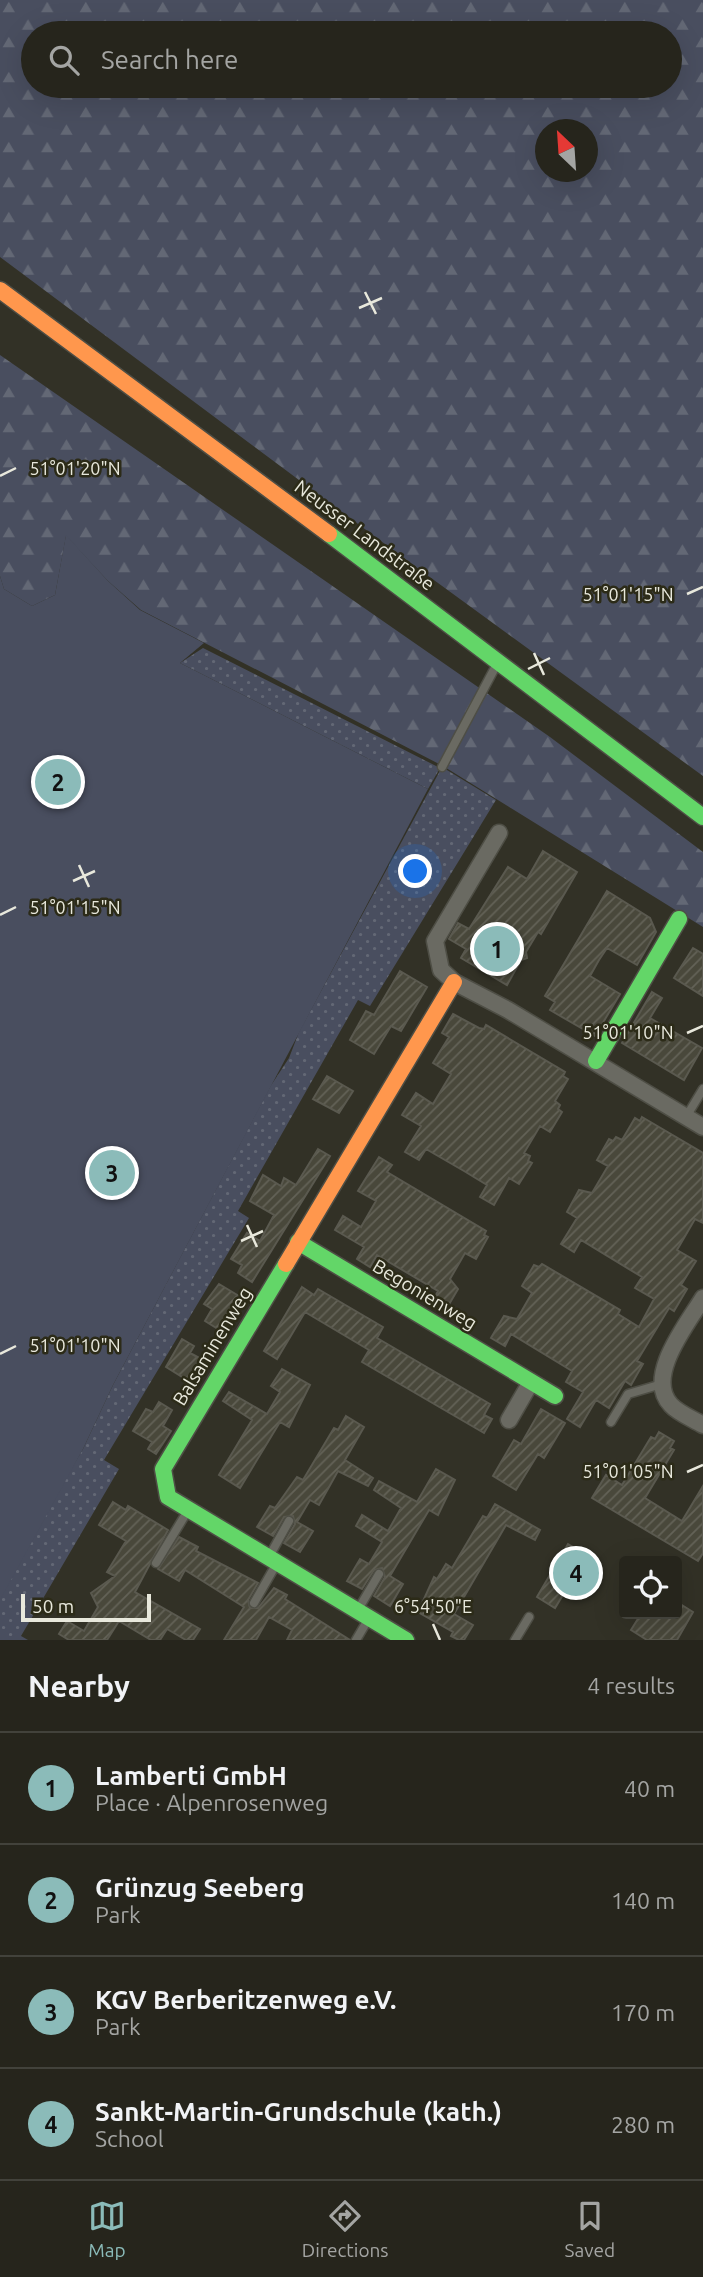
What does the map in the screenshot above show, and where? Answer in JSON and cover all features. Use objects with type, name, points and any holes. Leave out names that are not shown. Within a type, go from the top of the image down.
[{"type":"street","name":"Neusser Landstraße","points":[[0,290],[703,817]]},
{"type":"street","points":[[499,833],[435,941],[441,970],[454,982],[508,1010],[703,1127]]},
{"type":"street","points":[[596,1062],[679,919]]},
{"type":"street","name":"Balsaminenweg","points":[[406,1640],[168,1497],[163,1469],[454,982]]},
{"type":"street","name":"Begonienweg","points":[[298,1242],[555,1396]]},
{"type":"street","points":[[703,1298],[663,1367],[662,1384],[670,1405],[703,1425]]},
{"type":"street","points":[[509,1420],[531,1382]]},
{"type":"lane","points":[[442,767],[499,662]]},
{"type":"lane","points":[[686,1117],[703,1089]]},
{"type":"lane","points":[[611,1422],[628,1394],[662,1384]]},
{"type":"lane","points":[[156,1563],[189,1509]]},
{"type":"lane","points":[[254,1602],[289,1521]]},
{"type":"lane","points":[[356,1640],[379,1574]]},
{"type":"lane","points":[[515,1640],[529,1617]]},
{"type":"green space","points":[[0,0],[703,0],[703,776],[401,556],[0,257]]},
{"type":"green space","points":[[0,355],[550,737],[703,852],[703,927],[443,766],[141,610],[108,581],[66,536],[55,595],[32,606],[4,589],[0,576]]},
{"type":"green space","points":[[66,535],[108,581],[140,610],[204,643],[180,663],[428,789],[113,1385],[83,1449],[0,1600],[0,576],[4,589],[32,606],[55,595]]},
{"type":"green space","points":[[203,648],[440,768],[428,789],[180,663]]},
{"type":"green space","points":[[442,767],[496,800],[370,1006],[358,1000],[238,1211],[249,1218],[104,1460],[119,1469],[21,1636],[28,1640],[0,1640],[0,1589],[83,1449],[113,1385]]},
{"type":"building","points":[[543,851],[577,872],[541,934],[538,932],[526,952],[527,958],[521,960],[507,985],[461,958],[466,949],[449,939],[458,923],[469,929],[508,867],[527,879]]},
{"type":"building","points":[[607,891],[650,918],[656,932],[637,965],[607,948],[599,960],[590,976],[620,994],[595,1036],[550,1010],[555,1002],[545,996]]},
{"type":"building","points":[[693,948],[703,954],[703,996],[674,978]]},
{"type":"building","points":[[400,971],[427,987],[401,1031],[391,1026],[374,1054],[350,1040],[366,1011],[374,1015]]},
{"type":"building","points":[[652,992],[662,998],[650,1018],[702,1048],[684,1080],[622,1043]]},
{"type":"building","points":[[453,1014],[479,1028],[484,1029],[486,1025],[565,1072],[563,1076],[568,1079],[555,1101],[562,1112],[550,1132],[540,1126],[524,1153],[530,1156],[528,1161],[532,1163],[519,1184],[509,1178],[494,1205],[480,1197],[487,1185],[464,1171],[426,1149],[419,1160],[405,1152],[421,1126],[402,1115],[416,1093],[433,1104],[451,1074],[433,1063],[449,1037],[442,1033]]},
{"type":"building","points":[[327,1076],[353,1091],[339,1113],[313,1099]]},
{"type":"building","points":[[642,1117],[703,1153],[703,1223],[695,1219],[677,1250],[696,1261],[681,1285],[687,1289],[674,1311],[669,1308],[637,1361],[643,1364],[631,1385],[625,1381],[609,1408],[596,1400],[580,1427],[567,1419],[583,1392],[566,1382],[572,1371],[511,1334],[505,1346],[491,1338],[504,1316],[517,1319],[532,1293],[522,1286],[534,1265],[539,1267],[542,1264],[620,1310],[618,1314],[639,1327],[654,1299],[635,1288],[642,1277],[581,1240],[574,1252],[561,1244],[577,1218],[567,1212],[579,1190],[592,1193],[608,1166],[597,1160],[609,1139],[613,1141],[616,1137],[622,1140],[635,1118],[640,1121]]},
{"type":"building","points":[[318,1149],[330,1156],[252,1282],[238,1273],[242,1265],[231,1259],[247,1233],[260,1241],[274,1215],[250,1201],[263,1175],[281,1186],[284,1178],[296,1185]]},
{"type":"building","points":[[379,1157],[392,1165],[387,1172],[486,1231],[484,1235],[488,1237],[476,1259],[465,1253],[450,1279],[458,1289],[445,1311],[432,1303],[438,1291],[377,1255],[370,1267],[357,1259],[364,1247],[335,1230],[343,1216],[361,1227],[376,1201],[358,1191]]},
{"type":"building","points":[[219,1284],[239,1296],[235,1303],[239,1305],[223,1332],[205,1321],[212,1309],[204,1304]]},
{"type":"building","points":[[302,1287],[314,1295],[318,1289],[383,1327],[377,1338],[490,1404],[484,1415],[492,1419],[484,1433],[362,1362],[369,1350],[305,1312],[277,1359],[264,1351]]},
{"type":"building","points":[[182,1339],[194,1346],[190,1353],[205,1361],[192,1383],[166,1367]]},
{"type":"building","points":[[282,1369],[310,1385],[289,1427],[280,1422],[240,1488],[219,1475],[252,1420],[223,1401],[229,1392],[267,1414],[280,1392],[271,1386]]},
{"type":"building","points":[[159,1402],[172,1410],[163,1426],[171,1431],[156,1454],[148,1449],[152,1442],[133,1431],[146,1409],[153,1412]]},
{"type":"building","points":[[541,1409],[565,1423],[544,1458],[538,1454],[516,1490],[493,1476],[514,1440],[521,1444]]},
{"type":"building","points":[[346,1416],[364,1427],[345,1460],[373,1478],[368,1486],[338,1471],[319,1505],[310,1500],[297,1522],[313,1531],[300,1552],[284,1543],[295,1524],[293,1516],[284,1517],[273,1536],[257,1527],[270,1506],[275,1508],[297,1477],[303,1480],[334,1428],[338,1430]]},
{"type":"building","points":[[659,1432],[674,1441],[670,1448],[674,1450],[645,1498],[682,1521],[703,1486],[703,1553],[698,1561],[592,1498],[606,1475],[622,1485],[651,1437],[655,1439]]},
{"type":"building","points":[[436,1469],[455,1480],[438,1515],[429,1510],[390,1576],[403,1584],[390,1606],[374,1596],[385,1577],[382,1568],[374,1570],[362,1589],[347,1581],[360,1559],[369,1564],[382,1542],[356,1526],[362,1515],[388,1531],[401,1508],[374,1490],[379,1481],[417,1502]]},
{"type":"building","points":[[113,1502],[126,1510],[128,1506],[168,1530],[135,1592],[200,1629],[193,1640],[186,1640],[167,1629],[160,1640],[151,1640],[119,1621],[107,1640],[69,1640],[59,1634],[67,1621],[84,1631],[98,1607],[91,1593],[115,1576],[107,1572],[126,1541],[99,1525]]},
{"type":"building","points":[[495,1504],[540,1530],[535,1540],[506,1525],[454,1614],[473,1625],[464,1640],[459,1640],[451,1636],[453,1632],[418,1612],[434,1577],[437,1579],[446,1564],[452,1568],[483,1516],[487,1518]]},
{"type":"building","points":[[179,1537],[198,1547],[196,1551],[258,1583],[248,1600],[250,1608],[258,1608],[274,1588],[287,1595],[285,1599],[350,1640],[287,1640],[292,1630],[269,1617],[256,1640],[224,1640],[244,1607],[185,1570],[179,1581],[158,1569]]},
{"type":"building","points":[[568,1544],[587,1555],[555,1608],[537,1597]]},
{"type":"building","points":[[682,1605],[693,1612],[677,1640],[647,1640],[631,1630],[638,1619],[682,1619]]},
{"type":"traffic: fast","points":[[329,534],[703,817]]},
{"type":"traffic: fast","points":[[596,1061],[679,919]]},
{"type":"traffic: fast","points":[[298,1242],[555,1396]]},
{"type":"traffic: fast","points":[[286,1264],[163,1469],[168,1497],[406,1640]]},
{"type":"traffic: slow","points":[[0,290],[329,534]]},
{"type":"traffic: slow","points":[[286,1264],[454,982]]},
{"type":"place","name":"Grünzug Seeberg","points":[[58,782]]},
{"type":"place","name":"Lamberti GmbH","points":[[497,949]]},
{"type":"place","name":"KGV Berberitzenweg e.V.","points":[[112,1173]]},
{"type":"place","name":"Sankt-Martin-Grundschule (kath.)","points":[[576,1573]]}]
